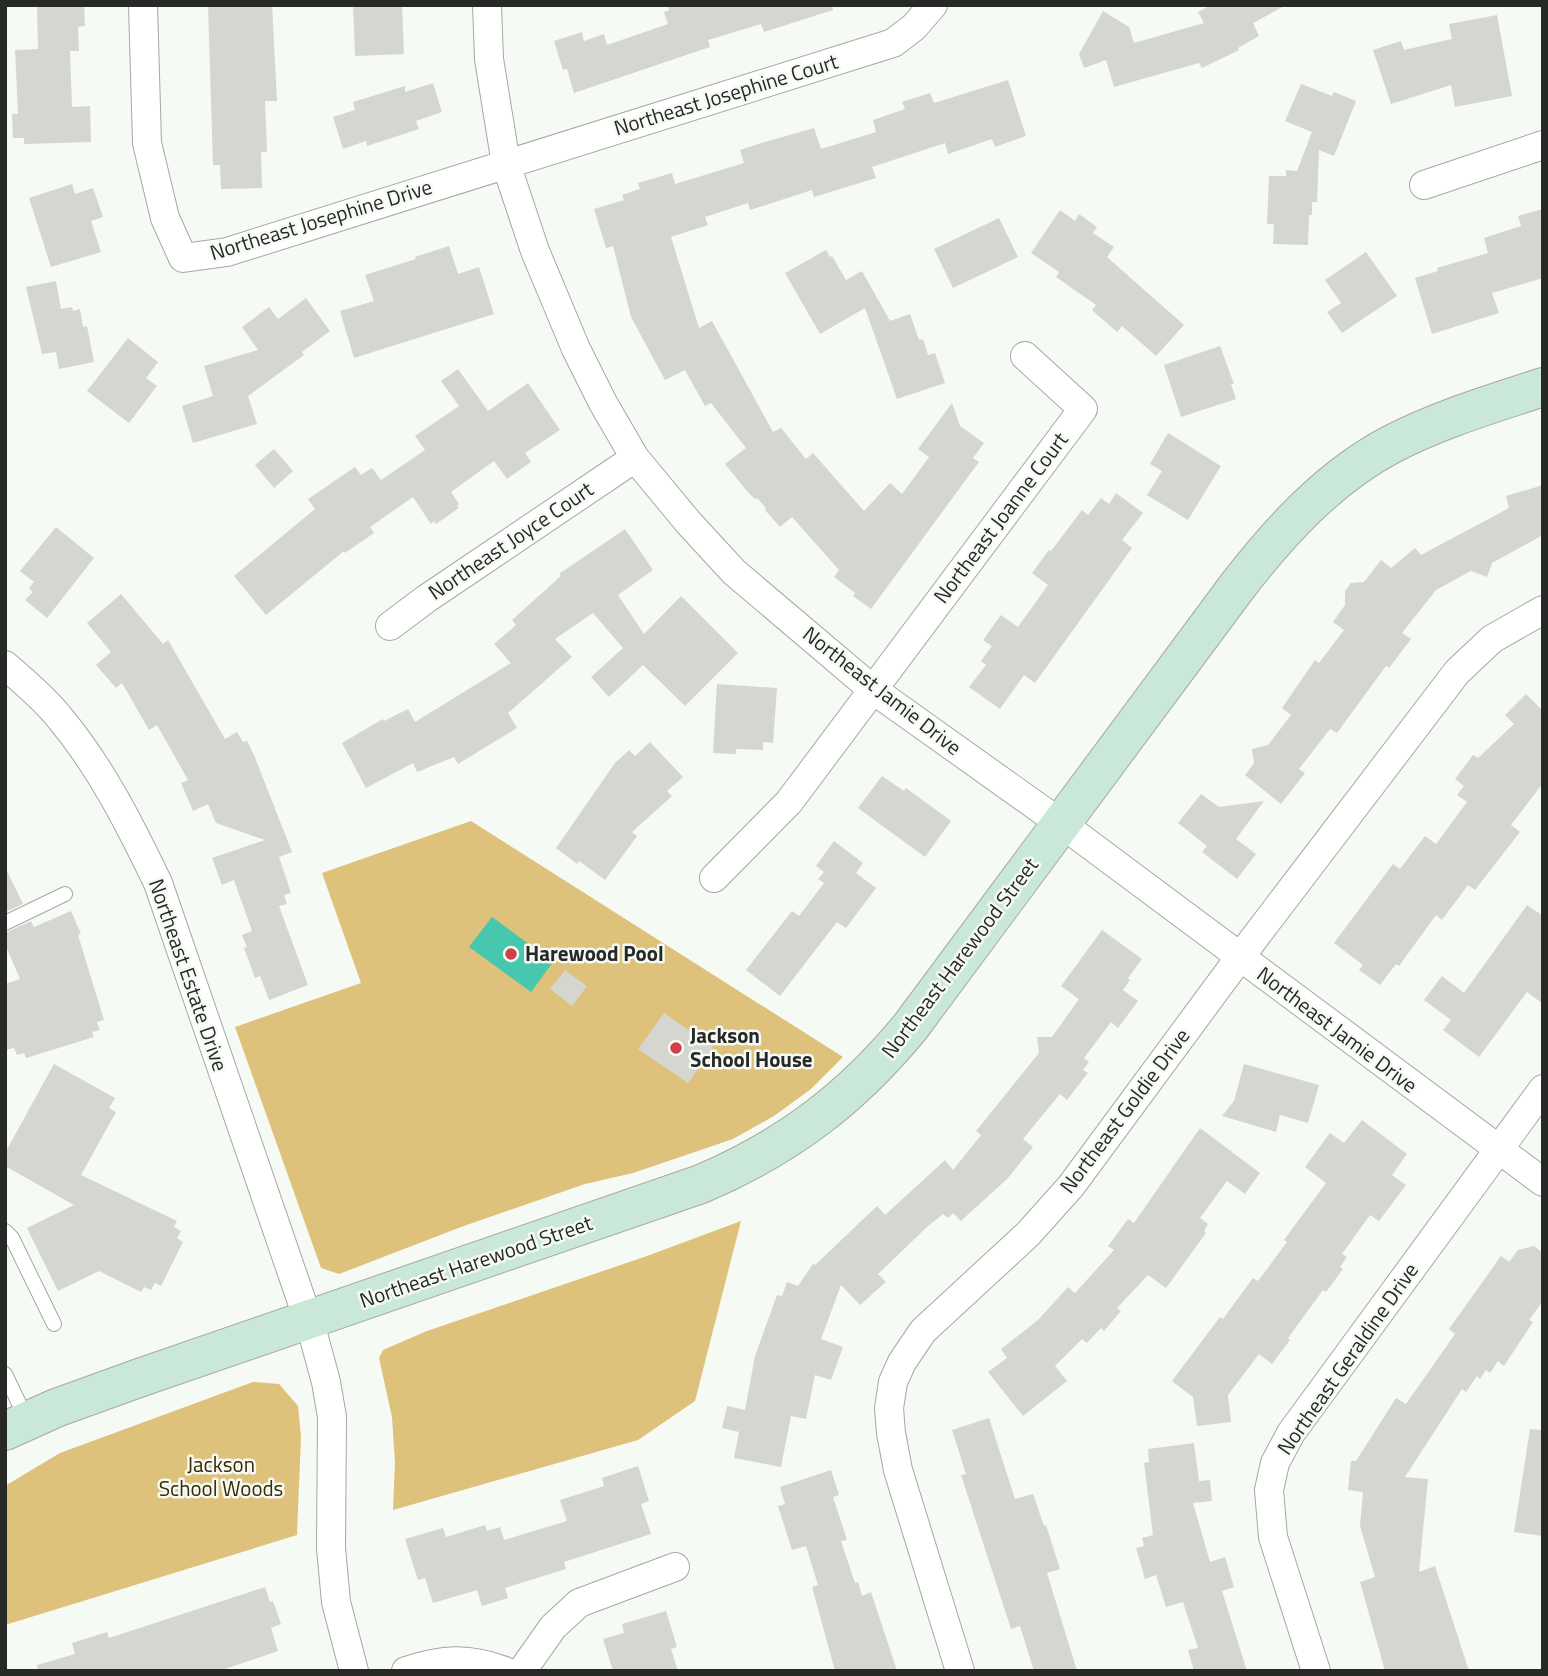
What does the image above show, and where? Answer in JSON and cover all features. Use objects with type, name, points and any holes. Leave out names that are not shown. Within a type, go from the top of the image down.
[{"type":"street","name":"Northeast Josephine Drive","points":[[143,5],[147,143],[165,218],[183,258],[227,252],[506,164]]},
{"type":"street","name":"Northeast Jamie Drive","points":[[487,5],[489,60],[506,164],[535,251],[576,349],[603,403],[635,458],[688,522],[734,572],[872,689],[1061,824],[1543,1182]]},
{"type":"street","name":"Northeast Josephine Court","points":[[506,164],[893,43],[914,27],[933,5]]},
{"type":"street","points":[[1424,186],[1543,145]]},
{"type":"street","name":"Northeast Joanne Court","points":[[872,689],[1083,409],[1025,356]]},
{"type":"street","name":"Northeast Harewood Street","points":[[16,1425],[139,1378],[701,1184],[752,1161],[801,1131],[851,1092],[891,1051],[1257,560],[1304,510],[1342,477],[1392,444],[1455,417],[1543,387]]},
{"type":"street","name":"Northeast Joyce Court","points":[[390,626],[426,598],[635,458]]},
{"type":"street","name":"Northeast Goldie Drive","points":[[960,1671],[898,1469],[889,1408],[893,1382],[902,1362],[923,1331],[1028,1234],[1070,1186],[1457,672],[1492,639],[1543,610]]},
{"type":"street","name":"Northeast Estate Drive","points":[[5,665],[59,716],[94,765],[128,819],[158,883],[308,1321],[326,1382],[332,1418],[331,1548],[336,1602],[354,1671]]},
{"type":"street","points":[[714,878],[789,802],[872,689]]},
{"type":"street","name":"Northeast Geraldine Drive","points":[[1316,1671],[1273,1537],[1269,1490],[1275,1463],[1291,1433],[1543,1089]]},
{"type":"street","points":[[522,1671],[553,1627],[579,1603],[675,1567]]},
{"type":"street","points":[[406,1671],[432,1662],[454,1661],[476,1662],[505,1671]]},
{"type":"lane","points":[[5,923],[65,894]]},
{"type":"lane","points":[[5,1231],[12,1238],[54,1324]]},
{"type":"lane","points":[[5,1374],[16,1425]]},
{"type":"green space","points":[[471,821],[843,1057],[811,1089],[774,1116],[733,1139],[633,1173],[585,1184],[461,1227],[339,1274],[321,1268],[235,1027],[361,983],[322,873]]},
{"type":"green space","points":[[741,1221],[695,1401],[638,1440],[393,1510],[395,1463],[392,1417],[379,1358],[383,1350],[427,1331]]},
{"type":"green space","name":"Jackson School Woods","points":[[253,1382],[279,1384],[298,1406],[301,1436],[297,1535],[5,1625],[5,1486],[60,1453]]},
{"type":"shaded area","name":"Harewood Pool","points":[[492,917],[553,962],[531,992],[469,947]]},
{"type":"building","points":[[37,5],[84,5],[85,26],[78,27],[79,51],[70,51],[72,107],[90,106],[91,142],[24,144],[24,138],[13,138],[12,114],[18,114],[15,50],[38,49]]},
{"type":"building","points":[[208,5],[272,5],[277,101],[265,101],[267,152],[261,152],[262,188],[221,189],[220,165],[213,165]]},
{"type":"building","points":[[353,5],[402,5],[404,54],[355,56]]},
{"type":"building","points":[[668,5],[832,5],[833,10],[764,32],[761,24],[708,40],[710,47],[574,93],[554,41],[582,32],[584,41],[604,34],[607,45],[668,24],[664,12],[669,10]]},
{"type":"building","points":[[1211,5],[1286,5],[1253,23],[1259,36],[1238,48],[1239,50],[1202,68],[1199,63],[1114,87],[1106,60],[1084,68],[1079,54],[1103,11],[1129,27],[1134,43],[1204,23],[1198,12]]},
{"type":"building","points":[[1497,15],[1512,96],[1455,107],[1451,85],[1391,104],[1373,50],[1401,41],[1404,50],[1452,39],[1449,24]]},
{"type":"building","points":[[1008,80],[1026,136],[995,147],[992,139],[948,154],[945,143],[872,167],[876,178],[814,197],[812,190],[750,210],[748,203],[705,217],[708,225],[671,237],[699,328],[712,321],[773,432],[781,428],[806,459],[813,453],[864,511],[890,483],[902,494],[929,457],[918,449],[952,403],[960,426],[984,443],[973,458],[979,462],[871,609],[834,577],[839,570],[792,517],[780,527],[725,464],[746,448],[711,403],[705,406],[685,370],[665,380],[631,317],[613,246],[606,248],[594,209],[624,200],[622,195],[640,189],[638,183],[672,173],[675,184],[744,163],[740,150],[765,142],[814,128],[821,149],[876,132],[873,120],[905,109],[902,102],[930,93],[934,103]]},
{"type":"building","points":[[433,83],[442,112],[416,121],[419,129],[367,146],[366,141],[343,149],[333,117],[355,110],[353,102],[405,86],[405,92]]},
{"type":"building","points":[[1301,84],[1332,96],[1334,92],[1356,101],[1334,156],[1319,150],[1317,202],[1312,202],[1312,215],[1309,215],[1308,245],[1273,244],[1274,224],[1267,224],[1269,176],[1286,176],[1286,170],[1297,171],[1312,132],[1285,121]]},
{"type":"building","points":[[72,184],[75,194],[93,188],[103,217],[91,221],[101,252],[51,267],[29,198]]},
{"type":"building","points":[[1543,209],[1543,278],[1492,293],[1499,313],[1432,334],[1415,278],[1438,271],[1437,268],[1488,253],[1484,238],[1521,226],[1518,216]]},
{"type":"building","points":[[1060,210],[1075,221],[1079,214],[1097,227],[1093,233],[1114,247],[1107,257],[1184,325],[1156,356],[1122,326],[1117,332],[1092,310],[1096,305],[1056,277],[1059,272],[1031,253]]},
{"type":"building","points":[[999,218],[1018,257],[953,288],[934,249]]},
{"type":"building","points":[[449,246],[458,274],[479,267],[494,314],[354,358],[340,311],[374,301],[365,275]]},
{"type":"building","points":[[826,250],[846,280],[862,271],[890,321],[910,314],[919,340],[923,339],[928,355],[935,353],[945,383],[897,399],[865,308],[820,334],[785,273]]},
{"type":"building","points":[[1366,252],[1397,296],[1342,333],[1327,312],[1341,303],[1325,280]]},
{"type":"building","points":[[56,281],[61,309],[80,309],[83,327],[87,326],[94,362],[59,369],[56,352],[42,354],[26,287]]},
{"type":"building","points":[[306,298],[330,331],[302,352],[304,355],[248,396],[257,424],[193,443],[182,406],[213,396],[204,366],[258,350],[242,327],[269,307],[278,319]]},
{"type":"building","points":[[128,338],[158,362],[146,378],[157,386],[129,423],[87,391]]},
{"type":"building","points":[[1220,346],[1234,384],[1231,384],[1236,399],[1181,417],[1164,365]]},
{"type":"building","points":[[458,369],[488,411],[528,383],[560,430],[525,453],[531,462],[507,479],[494,461],[451,492],[459,508],[436,524],[434,521],[431,524],[413,497],[370,527],[374,533],[345,553],[344,551],[266,615],[234,576],[315,509],[308,499],[355,467],[361,475],[372,468],[381,480],[425,450],[415,436],[459,406],[441,381]]},
{"type":"building","points":[[1168,433],[1221,466],[1188,520],[1147,495],[1162,471],[1150,464]]},
{"type":"building","points":[[274,449],[293,471],[274,488],[255,465]]},
{"type":"building","points":[[1543,485],[1543,535],[1492,563],[1487,577],[1471,571],[1436,590],[1402,633],[1411,639],[1389,668],[1386,666],[1337,733],[1330,729],[1299,769],[1305,773],[1281,804],[1245,775],[1254,763],[1252,749],[1268,745],[1291,715],[1282,708],[1315,660],[1319,663],[1344,630],[1333,622],[1345,605],[1345,591],[1351,583],[1364,582],[1381,560],[1391,568],[1415,548],[1421,555],[1509,508],[1506,496]]},
{"type":"building","points":[[1116,493],[1143,513],[1122,540],[1132,548],[1035,683],[1024,675],[1000,709],[969,687],[986,665],[981,661],[992,646],[983,640],[1001,615],[1018,627],[1048,585],[1032,573],[1082,510],[1088,515],[1101,498],[1109,504]]},
{"type":"building","points":[[56,527],[94,558],[47,618],[25,600],[33,592],[29,588],[34,582],[20,571]]},
{"type":"building","points":[[625,529],[653,570],[618,595],[644,634],[681,596],[738,653],[685,706],[643,665],[609,697],[591,677],[623,648],[593,613],[555,639],[572,657],[508,713],[517,728],[458,764],[454,757],[417,772],[413,763],[366,788],[342,743],[383,719],[384,721],[408,709],[415,722],[511,663],[494,644],[516,625],[512,620],[561,576],[559,574]]},
{"type":"building","points":[[121,594],[163,644],[168,640],[225,739],[237,732],[243,742],[247,741],[254,755],[292,852],[279,857],[291,893],[284,895],[287,904],[279,906],[308,985],[269,1000],[260,976],[255,978],[244,948],[247,947],[242,935],[252,931],[234,880],[222,885],[212,858],[265,840],[216,823],[208,804],[193,811],[181,783],[188,780],[157,725],[149,730],[122,683],[116,688],[96,665],[111,652],[87,623]]},
{"type":"building","points":[[717,684],[777,688],[773,743],[763,742],[763,750],[736,749],[736,754],[713,753]]},
{"type":"building","points":[[1526,694],[1543,711],[1543,783],[1511,825],[1520,832],[1475,890],[1468,885],[1442,920],[1436,915],[1399,966],[1396,964],[1380,985],[1359,970],[1363,965],[1334,943],[1393,864],[1400,869],[1425,836],[1436,844],[1467,802],[1457,795],[1464,786],[1455,779],[1473,755],[1478,758],[1514,724],[1505,715]]},
{"type":"building","points":[[650,742],[683,777],[667,791],[672,796],[632,832],[637,836],[605,880],[556,848],[615,763],[629,750],[635,756]]},
{"type":"building","points":[[882,776],[904,791],[906,788],[951,821],[925,857],[858,808]]},
{"type":"building","points":[[1201,794],[1219,807],[1264,801],[1236,839],[1256,854],[1237,879],[1202,852],[1207,846],[1178,823]]},
{"type":"building","points":[[834,841],[863,863],[856,873],[876,888],[846,928],[837,922],[780,996],[746,970],[792,911],[799,916],[824,883],[818,879],[824,872],[816,866]]},
{"type":"building","points":[[5,867],[23,904],[5,912]]},
{"type":"building","points":[[1527,905],[1543,916],[1543,1004],[1527,992],[1479,1057],[1443,1030],[1451,1020],[1424,1000],[1442,976],[1464,993]]},
{"type":"building","points":[[71,911],[81,934],[78,935],[104,1020],[97,1022],[100,1030],[92,1032],[94,1037],[26,1058],[24,1053],[17,1055],[14,1048],[5,1050],[5,984],[20,979],[5,944],[5,933],[31,921],[34,927]]},
{"type":"building","points":[[1102,930],[1142,959],[1123,990],[1138,1001],[1118,1028],[1111,1022],[1084,1058],[1089,1062],[1083,1070],[1088,1073],[1067,1100],[1060,1094],[1023,1139],[1033,1147],[1008,1178],[961,1221],[953,1213],[948,1218],[943,1214],[927,1227],[878,1274],[886,1282],[860,1305],[841,1285],[821,1339],[843,1347],[831,1380],[815,1375],[806,1419],[791,1416],[781,1467],[734,1458],[739,1432],[722,1428],[727,1406],[745,1410],[755,1356],[777,1295],[782,1296],[787,1282],[798,1286],[813,1264],[877,1206],[885,1215],[945,1160],[953,1170],[981,1135],[976,1131],[1039,1053],[1037,1037],[1052,1037],[1079,999],[1061,986]]},
{"type":"building","points":[[565,970],[587,986],[572,1006],[550,989]]},
{"type":"building","name":"Jackson School House","points":[[664,1013],[713,1047],[688,1083],[638,1049]]},
{"type":"building","points":[[54,1064],[115,1098],[109,1108],[116,1112],[81,1175],[177,1221],[174,1227],[181,1231],[177,1238],[183,1242],[161,1286],[155,1283],[151,1290],[144,1287],[141,1292],[99,1271],[58,1291],[27,1228],[74,1205],[5,1166],[5,1153]]},
{"type":"building","points":[[1244,1064],[1319,1085],[1308,1123],[1280,1115],[1276,1132],[1222,1116],[1234,1101]]},
{"type":"building","points":[[1362,1120],[1407,1154],[1392,1175],[1406,1185],[1379,1221],[1370,1215],[1342,1254],[1347,1257],[1340,1267],[1343,1269],[1326,1292],[1323,1290],[1272,1364],[1259,1354],[1228,1395],[1231,1422],[1197,1426],[1193,1397],[1172,1381],[1253,1278],[1258,1281],[1326,1183],[1305,1167],[1330,1133],[1344,1143]]},
{"type":"building","points":[[1200,1128],[1260,1173],[1245,1194],[1227,1181],[1200,1218],[1208,1224],[1204,1231],[1206,1233],[1166,1288],[1148,1275],[1117,1308],[1121,1311],[1104,1331],[1101,1328],[1087,1343],[1082,1339],[1055,1366],[1067,1381],[1023,1416],[988,1372],[1007,1358],[1001,1349],[1038,1320],[1068,1287],[1075,1293],[1114,1250],[1108,1246],[1128,1219],[1134,1223]]},
{"type":"building","points":[[1534,1246],[1543,1253],[1543,1301],[1529,1320],[1533,1322],[1504,1366],[1498,1361],[1490,1373],[1486,1370],[1480,1379],[1477,1376],[1466,1392],[1462,1389],[1405,1477],[1428,1479],[1419,1572],[1435,1566],[1469,1671],[1385,1671],[1360,1582],[1375,1577],[1360,1526],[1363,1492],[1348,1490],[1351,1461],[1356,1461],[1396,1398],[1406,1404],[1455,1334],[1449,1329],[1501,1256],[1509,1262],[1518,1250]]},
{"type":"building","points":[[989,1418],[1015,1499],[1033,1494],[1044,1526],[1046,1525],[1060,1569],[1047,1573],[1077,1671],[1034,1671],[1020,1626],[1011,1629],[961,1475],[966,1474],[952,1430]]},
{"type":"building","points":[[1530,1429],[1543,1430],[1543,1536],[1514,1532]]},
{"type":"building","points":[[1194,1443],[1199,1481],[1210,1480],[1212,1501],[1193,1503],[1210,1562],[1225,1557],[1234,1587],[1222,1591],[1247,1671],[1194,1671],[1188,1650],[1198,1648],[1183,1602],[1166,1607],[1156,1575],[1145,1579],[1136,1548],[1144,1546],[1142,1538],[1153,1535],[1144,1463],[1149,1462],[1148,1449]]},
{"type":"building","points":[[638,1466],[649,1501],[641,1504],[651,1534],[564,1562],[566,1569],[505,1588],[508,1598],[482,1606],[477,1590],[433,1603],[425,1578],[418,1580],[405,1539],[443,1528],[446,1537],[485,1525],[487,1531],[500,1527],[504,1540],[567,1521],[560,1500],[604,1486],[602,1478]]},
{"type":"building","points":[[831,1470],[839,1495],[833,1497],[847,1540],[841,1541],[862,1596],[871,1592],[897,1671],[835,1671],[812,1587],[818,1585],[806,1546],[792,1550],[778,1506],[785,1504],[780,1487]]},
{"type":"building","points":[[265,1587],[281,1624],[271,1628],[278,1651],[219,1671],[38,1671],[37,1665],[75,1654],[72,1643],[107,1632],[109,1638]]},
{"type":"building","points":[[666,1611],[677,1647],[671,1649],[678,1671],[613,1671],[603,1639],[624,1633],[622,1624]]},
{"type":"place","name":"Harewood Pool","points":[[511,954]]},
{"type":"place","name":"Jackson School House","points":[[676,1048]]}]
